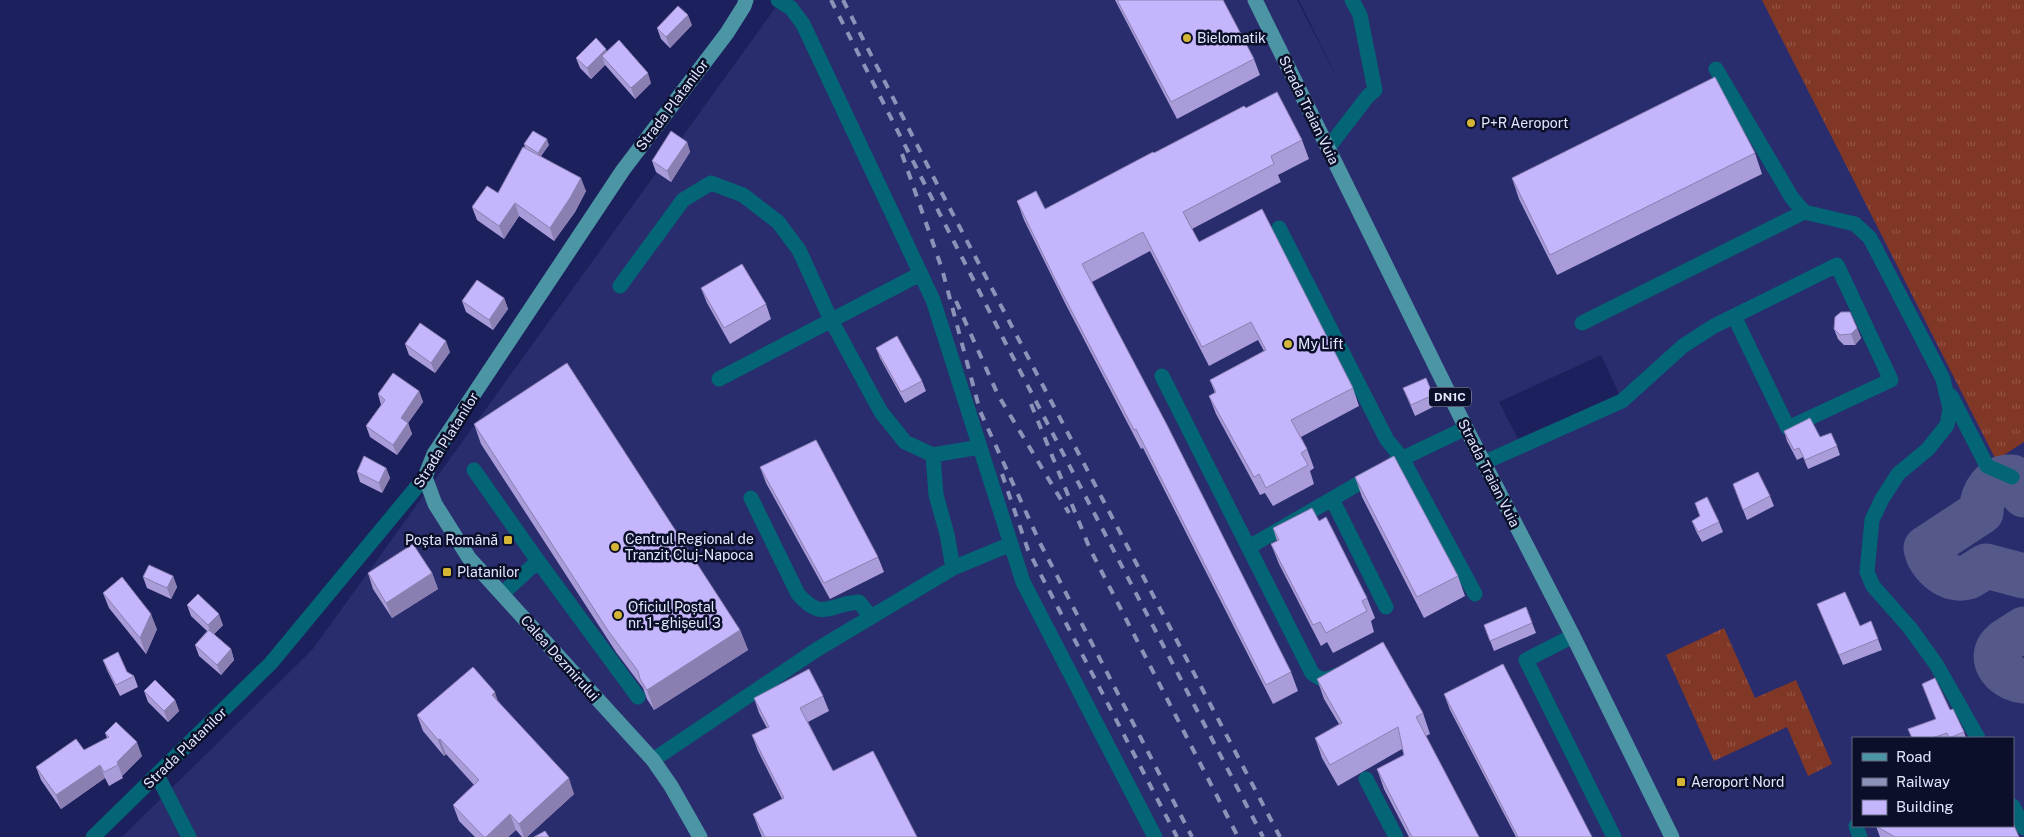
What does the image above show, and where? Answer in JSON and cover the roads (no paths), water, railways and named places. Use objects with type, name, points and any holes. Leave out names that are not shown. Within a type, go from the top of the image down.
[{"type":"main road","name":"Strada Platanilor","points":[[425,478],[434,454],[618,178],[727,33],[746,0]]},
{"type":"main road","name":"Strada Traian Vuia","points":[[1255,0],[1483,463],[1573,636],[1672,837]]},
{"type":"main road","name":"Calea Dezmirului","points":[[425,478],[435,504],[470,558],[653,760],[671,786],[700,837]]},
{"type":"street","points":[[778,0],[791,8],[803,24],[932,300],[1023,582],[1155,837]]},
{"type":"street","points":[[1328,148],[1368,96],[1375,90],[1360,15],[1352,0]]},
{"type":"street","points":[[1716,69],[1792,198],[1804,212],[1855,224],[1870,238],[1987,466],[2012,477]]},
{"type":"street","points":[[620,286],[682,200],[711,183],[743,195],[778,222],[799,250],[831,320],[881,412],[905,442],[933,455],[980,447]]},
{"type":"street","points":[[1582,322],[1804,212]]},
{"type":"street","points":[[1279,228],[1387,440],[1402,458],[1474,594]]},
{"type":"street","points":[[1483,463],[1622,401],[1683,346],[1734,316],[1837,265],[1891,380],[1788,428],[1734,316]]},
{"type":"street","points":[[719,379],[920,274]]},
{"type":"street","points":[[1162,376],[1312,673],[1320,679],[1328,680],[1352,667]]},
{"type":"street","points":[[1943,379],[1950,409],[1947,425],[1928,449],[1898,474],[1882,499],[1872,520],[1866,572],[1873,586],[1910,628],[1936,664],[1977,737]]},
{"type":"street","points":[[1249,547],[1402,458],[1466,428]]},
{"type":"street","points":[[933,455],[936,495],[954,568]]},
{"type":"street","points":[[474,470],[538,562],[638,697]]},
{"type":"street","name":"Strada Platanilor","points":[[93,837],[272,663],[425,478]]},
{"type":"street","points":[[751,498],[798,594],[808,605],[819,610],[859,602],[871,617]]},
{"type":"street","points":[[1332,499],[1386,607]]},
{"type":"street","points":[[653,760],[816,650],[954,568],[1011,544]]},
{"type":"street","points":[[502,594],[538,562]]},
{"type":"street","points":[[1573,636],[1526,660],[1614,837]]},
{"type":"street","points":[[157,775],[189,837]]},
{"type":"street","points":[[1366,779],[1396,837]]},
{"type":"street","points":[[2014,808],[2024,828]]},
{"type":"railway","points":[[831,0],[1005,342],[1263,837]]},
{"type":"railway","points":[[843,0],[936,182],[1280,837]]},
{"type":"railway","points":[[902,154],[942,269],[980,411],[1040,543],[1192,837]]},
{"type":"railway","points":[[956,301],[998,395],[1069,513]]},
{"type":"railway","points":[[1031,404],[1090,549],[1238,837]]},
{"type":"railway","points":[[1002,474],[1028,550],[1177,837]]},
{"type":"place","name":"Bielomatik","points":[[1187,38]]},
{"type":"place","name":"P+R Aeroport","points":[[1471,123]]},
{"type":"place","name":"My Lift","points":[[1288,344]]},
{"type":"place","name":"Poșta Română","points":[[508,540]]},
{"type":"place","name":"Centrul Regional de Tranzit Cluj-Napoca","points":[[615,547]]},
{"type":"place","name":"Platanilor","points":[[447,572]]},
{"type":"place","name":"Oficiul Poștal nr. 1 - ghișeul 3","points":[[618,615]]},
{"type":"place","name":"Aeroport Nord","points":[[1681,782]]}]
